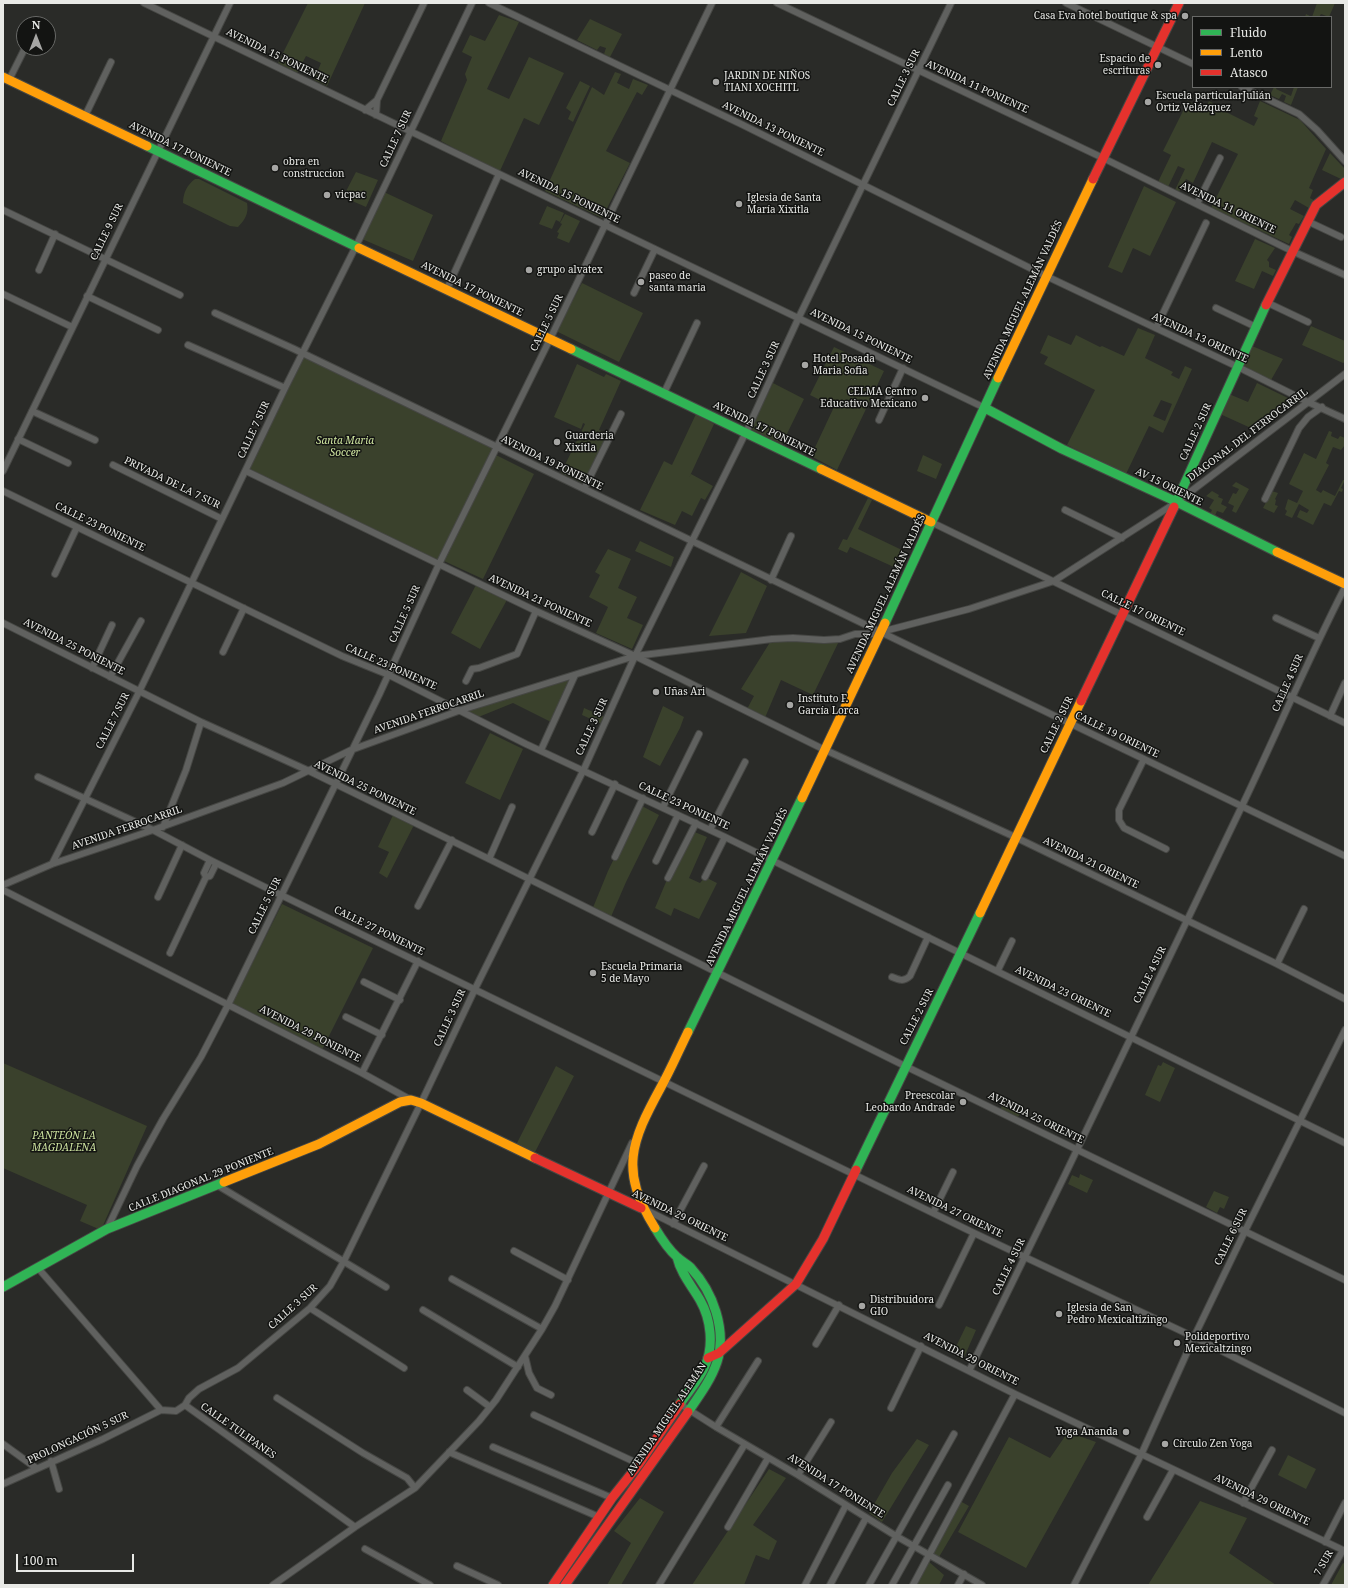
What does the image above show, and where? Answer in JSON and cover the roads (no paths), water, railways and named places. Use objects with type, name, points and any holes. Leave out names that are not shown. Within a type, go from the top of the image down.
[{"type":"main road","name":"AVENIDA MIGUEL ALEMÁN VALDÉS","points":[[638,1133],[718,973],[825,751],[879,632],[932,522],[1046,276],[1179,3]]},
{"type":"main road","name":"AVENIDA 17 PONIENTE","points":[[6,78],[932,522]]},
{"type":"main road","name":"CALLE 2 SUR","points":[[719,1353],[796,1284],[823,1239],[1176,502],[1292,251],[1316,205],[1345,182]]},
{"type":"main road","name":"AV 15 ORIENTE","points":[[985,408],[1062,449],[1176,502],[1345,586]]},
{"type":"main road","name":"AVENIDA 29 PONIENTE","points":[[411,1100],[421,1103],[608,1192]]},
{"type":"main road","name":"CALLE DIAGONAL 29 PONIENTE","points":[[3,1287],[108,1229],[319,1144],[400,1102],[411,1100]]},
{"type":"main road","name":"AVENIDA MIGUEL ALEMÁN","points":[[553,1585],[612,1498],[639,1464],[680,1404],[705,1367],[708,1358],[709,1326],[706,1312],[682,1271],[677,1257],[641,1208],[636,1192],[632,1165],[638,1133]]},
{"type":"main road","name":"AVENIDA 29 ORIENTE","points":[[608,1192],[641,1208]]},
{"type":"main road","name":"AVENIDA MIGUEL ALEMÁN","points":[[565,1585],[688,1410],[714,1370],[719,1353],[720,1323],[716,1308],[708,1292],[691,1267],[677,1257]]},
{"type":"main road","points":[[708,1358],[719,1353]]},
{"type":"street","name":"AVENIDA 15 PONIENTE","points":[[144,3],[799,317],[985,408]]},
{"type":"street","name":"CALLE 9 SUR","points":[[3,471],[230,3]]},
{"type":"street","points":[[365,110],[376,100],[424,3]]},
{"type":"street","name":"CALLE 7 SUR","points":[[52,864],[139,692],[302,353],[356,246],[472,3]]},
{"type":"street","name":"AVENIDA 13 PONIENTE","points":[[489,3],[1046,276]]},
{"type":"street","name":"CALLE 5 SUR","points":[[108,1229],[137,1166],[163,1119],[201,1057],[228,1005],[351,750],[389,675],[439,564],[550,339],[712,3]]},
{"type":"street","name":"AVENIDA 11 PONIENTE","points":[[777,3],[1103,158]]},
{"type":"street","name":"CALLE 3 SUR","points":[[185,1405],[189,1398],[199,1389],[238,1368],[310,1308],[330,1286],[344,1261],[475,989],[584,769],[635,656],[692,542],[951,3]]},
{"type":"street","points":[[1066,3],[1192,64]]},
{"type":"street","points":[[6,78],[21,56]]},
{"type":"street","points":[[85,116],[111,62]]},
{"type":"street","points":[[1244,88],[1298,114],[1317,130],[1345,161]]},
{"type":"street","points":[[376,100],[376,115]]},
{"type":"street","name":"AVENIDA 11 ORIENTE","points":[[1103,158],[1292,251],[1345,275]]},
{"type":"street","points":[[1197,204],[1220,158]]},
{"type":"street","points":[[447,289],[499,174]]},
{"type":"street","points":[[3,210],[180,295]]},
{"type":"street","points":[[1307,221],[1341,237]]},
{"type":"street","points":[[1156,328],[1206,223]]},
{"type":"street","points":[[39,270],[55,234]]},
{"type":"street","points":[[634,293],[655,249]]},
{"type":"street","name":"AVENIDA 13 ORIENTE","points":[[1046,276],[1345,419]]},
{"type":"street","points":[[3,294],[72,327]]},
{"type":"street","points":[[87,296],[158,330]]},
{"type":"street","points":[[1268,303],[1308,322]]},
{"type":"street","points":[[1216,308],[1256,327]]},
{"type":"street","name":"AVENIDA 19 PONIENTE","points":[[215,312],[879,632]]},
{"type":"street","points":[[664,393],[697,323]]},
{"type":"street","points":[[188,344],[285,388]]},
{"type":"street","points":[[879,420],[903,368]]},
{"type":"street","name":"DIAGONAL DEL FERROCARRIL","points":[[879,632],[969,609],[1054,581],[1176,502],[1345,374]]},
{"type":"street","points":[[1266,499],[1299,428],[1308,417],[1322,408]]},
{"type":"street","points":[[32,411],[95,440]]},
{"type":"street","points":[[584,489],[622,414]]},
{"type":"street","points":[[18,439],[68,463]]},
{"type":"street","name":"PRIVADA DE LA 7 SUR","points":[[113,465],[222,519]]},
{"type":"street","name":"AVENIDA 21 PONIENTE","points":[[246,472],[536,611],[635,656],[825,751]]},
{"type":"street","name":"CALLE 23 PONIENTE","points":[[3,491],[342,656],[389,675],[541,750],[584,769],[772,860]]},
{"type":"street","points":[[1065,510],[1122,538]]},
{"type":"street","name":"CALLE 17 ORIENTE","points":[[932,522],[1345,723]]},
{"type":"street","points":[[55,574],[77,527]]},
{"type":"street","points":[[771,580],[791,536]]},
{"type":"street","name":"CALLE 4 SUR","points":[[969,1371],[1078,1149],[1293,698],[1319,638],[1345,586]]},
{"type":"street","points":[[223,652],[244,608]]},
{"type":"street","points":[[466,681],[472,669],[479,668],[517,654],[536,611]]},
{"type":"street","points":[[1276,618],[1319,638]]},
{"type":"street","points":[[110,677],[141,621]]},
{"type":"street","name":"AVENIDA 25 PONIENTE","points":[[3,623],[201,722],[309,771],[335,785],[489,858],[718,973]]},
{"type":"street","points":[[92,668],[112,625]]},
{"type":"street","name":"AVENIDA FERROCARRIL","points":[[3,885],[52,864],[163,827],[283,783],[351,750],[461,710],[635,656],[772,639],[840,639],[855,634],[879,632]]},
{"type":"street","name":"CALLE 19 ORIENTE","points":[[879,632],[1345,856]]},
{"type":"street","points":[[541,750],[574,675]]},
{"type":"street","points":[[1330,716],[1345,683]]},
{"type":"street","points":[[163,827],[186,770],[201,722]]},
{"type":"street","points":[[663,807],[699,734]]},
{"type":"street","name":"AVENIDA 21 ORIENTE","points":[[825,751],[1015,837],[1277,964],[1345,999]]},
{"type":"street","points":[[1144,759],[1119,810],[1119,820],[1124,828],[1166,849]]},
{"type":"street","points":[[710,830],[745,762]]},
{"type":"street","name":"CALLE 27 PONIENTE","points":[[38,777],[153,830],[216,864],[664,1082]]},
{"type":"street","points":[[592,832],[615,784]]},
{"type":"street","points":[[616,858],[643,798]]},
{"type":"street","points":[[489,858],[512,807]]},
{"type":"street","points":[[656,861],[678,815]]},
{"type":"street","points":[[668,878],[696,823]]},
{"type":"street","points":[[705,877],[725,837]]},
{"type":"street","points":[[418,906],[452,840]]},
{"type":"street","points":[[158,897],[182,845]]},
{"type":"street","points":[[206,877],[204,873],[210,860]]},
{"type":"street","name":"AVENIDA 23 ORIENTE","points":[[772,860],[998,970],[1345,1143]]},
{"type":"street","points":[[170,953],[206,877],[210,876],[216,864]]},
{"type":"street","name":"AVENIDA 29 PONIENTE","points":[[3,890],[362,1073],[411,1100]]},
{"type":"street","points":[[1277,964],[1304,909]]},
{"type":"street","points":[[892,977],[900,980],[906,980],[910,976],[928,937]]},
{"type":"street","points":[[998,970],[1012,941]]},
{"type":"street","points":[[362,1073],[400,1000],[418,961]]},
{"type":"street","name":"AVENIDA 25 ORIENTE","points":[[718,973],[905,1066],[1345,1280]]},
{"type":"street","points":[[364,982],[400,1000]]},
{"type":"street","points":[[346,1017],[382,1035]]},
{"type":"street","name":"CALLE 6 SUR","points":[[1074,1585],[1141,1455],[1194,1337],[1345,1030]]},
{"type":"street","name":"AVENIDA 27 ORIENTE","points":[[664,1082],[1025,1258],[1194,1337],[1345,1413]]},
{"type":"street","name":"AVENIDA MIGUEL ALEMÁN VALDÉS","points":[[273,1585],[355,1527],[415,1488],[490,1407],[542,1329],[568,1280],[608,1192],[638,1133]]},
{"type":"street","points":[[673,1224],[704,1166]]},
{"type":"street","points":[[933,1213],[953,1172]]},
{"type":"street","points":[[217,1185],[386,1287]]},
{"type":"street","name":"AVENIDA 29 ORIENTE","points":[[641,1208],[839,1305],[1015,1394],[1344,1551]]},
{"type":"street","points":[[939,1305],[974,1233]]},
{"type":"street","points":[[514,1251],[568,1280]]},
{"type":"street","points":[[38,1268],[161,1410]]},
{"type":"street","points":[[452,1279],[542,1329]]},
{"type":"street","points":[[816,1344],[839,1305]]},
{"type":"street","points":[[310,1308],[404,1368]]},
{"type":"street","points":[[423,1310],[518,1367]]},
{"type":"street","points":[[891,1408],[921,1346]]},
{"type":"street","points":[[525,1356],[529,1373],[537,1388],[551,1395]]},
{"type":"street","points":[[716,1428],[758,1361]]},
{"type":"street","points":[[467,1390],[490,1407]]},
{"type":"street","points":[[913,1585],[1015,1394]]},
{"type":"street","points":[[277,1398],[363,1453],[407,1478],[415,1488]]},
{"type":"street","name":"AVENIDA 17 PONIENTE","points":[[680,1404],[716,1428],[798,1475],[896,1536],[982,1585]]},
{"type":"street","name":"CALLE TULIPANES","points":[[161,1410],[176,1411],[185,1405],[355,1527]]},
{"type":"street","name":"PROLONGACIÓN 5 SUR","points":[[3,1484],[102,1439],[161,1410]]},
{"type":"street","points":[[534,1415],[639,1464]]},
{"type":"street","points":[[798,1475],[831,1422]]},
{"type":"street","points":[[870,1585],[954,1434]]},
{"type":"street","points":[[3,1444],[36,1468]]},
{"type":"street","points":[[659,1585],[745,1444]]},
{"type":"street","points":[[493,1447],[612,1498]]},
{"type":"street","points":[[1244,1503],[1272,1450]]},
{"type":"street","points":[[449,1452],[599,1517]]},
{"type":"street","points":[[728,1527],[768,1458]]},
{"type":"street","points":[[51,1461],[59,1489]]},
{"type":"street","points":[[1147,1517],[1173,1470]]},
{"type":"street","points":[[892,1585],[948,1486]]},
{"type":"street","points":[[1325,1542],[1345,1503]]},
{"type":"street","points":[[805,1585],[846,1505]]},
{"type":"street","points":[[830,1585],[866,1518]]},
{"type":"street","points":[[365,1549],[430,1585]]},
{"type":"street","name":"7 SUR","points":[[1323,1585],[1344,1551]]},
{"type":"street","points":[[457,1566],[498,1585]]},
{"type":"street","points":[[958,1585],[964,1574]]},
{"type":"place","name":"Casa Eva hotel boutique & spa","points":[[1185,16]]},
{"type":"place","name":"Espacio de escrituras","points":[[1158,65]]},
{"type":"place","name":"JARDIN DE NIÑOS TIANI XOCHITL","points":[[716,82]]},
{"type":"place","name":"Escuela particularJulián Ortiz Velázquez","points":[[1148,102]]},
{"type":"place","name":"obra en construccion","points":[[275,168]]},
{"type":"place","name":"vicpac","points":[[327,195]]},
{"type":"place","name":"Iglesia de Santa María Xixitla","points":[[739,204]]},
{"type":"place","name":"grupo alvatex","points":[[529,270]]},
{"type":"place","name":"paseo de santa maria","points":[[641,282]]},
{"type":"place","name":"Hotel Posada Maria Sofia","points":[[805,365]]},
{"type":"place","name":"CELMA Centro Educativo Mexicano","points":[[925,398]]},
{"type":"place","name":"Guarderia Xixitla","points":[[557,442]]},
{"type":"place","name":"Uñas Ari","points":[[656,692]]},
{"type":"place","name":"Instituto F. García Lorca","points":[[790,705]]},
{"type":"place","name":"Escuela Primaria 5 de Mayo","points":[[593,973]]},
{"type":"place","name":"Preescolar Leobardo Andrade","points":[[963,1102]]},
{"type":"place","name":"Distribuidora GIO","points":[[862,1306]]},
{"type":"place","name":"Iglesia de San Pedro Mexicaltizingo","points":[[1059,1314]]},
{"type":"place","name":"Polideportivo Mexicaltzingo","points":[[1177,1343]]},
{"type":"place","name":"Yoga Ananda","points":[[1126,1432]]},
{"type":"place","name":"Círculo Zen Yoga","points":[[1165,1444]]},
{"type":"park label","name":"Santa Maria Soccer","points":[[345,446]]},
{"type":"park label","name":"PANTEÓN LA MAGDALENA","points":[[64,1142]]}]
